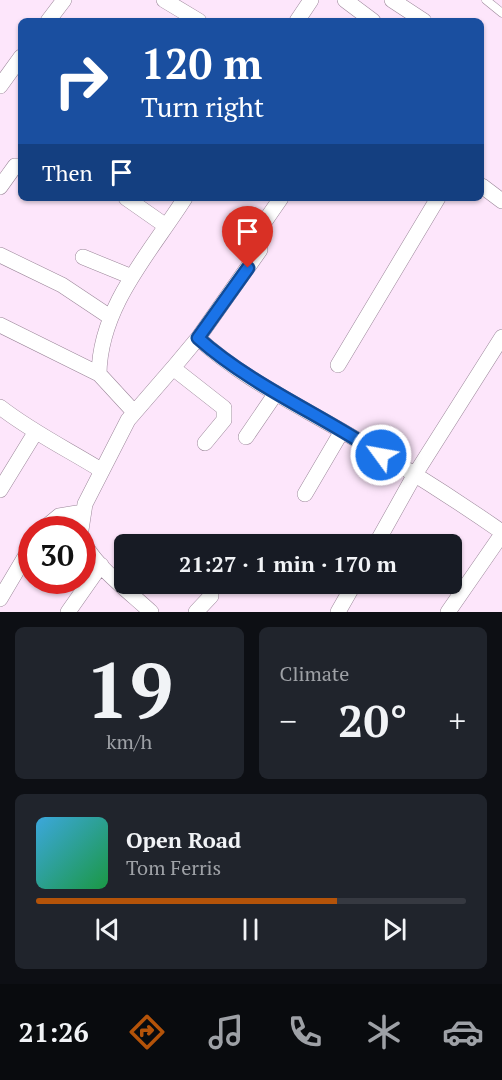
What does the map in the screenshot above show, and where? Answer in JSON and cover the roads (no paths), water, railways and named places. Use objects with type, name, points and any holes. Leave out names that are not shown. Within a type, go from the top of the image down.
[{"type":"street","points":[[50,18],[64,0]]},
{"type":"street","points":[[164,0],[194,18]]},
{"type":"street","points":[[299,18],[310,0]]},
{"type":"street","points":[[345,0],[369,18]]},
{"type":"street","points":[[393,0],[420,18]]},
{"type":"street","points":[[0,85],[18,61]]},
{"type":"street","points":[[0,187],[15,166]]},
{"type":"street","points":[[484,188],[502,201]]},
{"type":"street","points":[[130,201],[166,226]]},
{"type":"street","points":[[99,374],[99,356],[110,317],[132,277],[166,226],[178,201]]},
{"type":"street","points":[[83,516],[101,470],[134,412],[198,338],[260,250],[254,237],[279,201]]},
{"type":"street","points":[[338,365],[436,201]]},
{"type":"street","points":[[0,255],[63,285],[110,317]]},
{"type":"street","points":[[83,257],[132,277]]},
{"type":"street","points":[[0,325],[99,374],[134,412]]},
{"type":"street","points":[[382,534],[414,476],[502,337]]},
{"type":"street","points":[[198,338],[215,353],[276,393],[342,431],[502,533],[448,612]]},
{"type":"street","points":[[173,368],[224,408],[224,420],[205,443]]},
{"type":"street","points":[[246,437],[276,393]]},
{"type":"street","points":[[0,407],[35,433],[101,470]]},
{"type":"street","points":[[305,494],[342,431]]},
{"type":"street","points":[[0,490],[35,433]]},
{"type":"street","points":[[59,516],[83,512]]},
{"type":"street","points":[[96,560],[151,612]]},
{"type":"street","points":[[68,612],[101,566]]},
{"type":"street","points":[[0,598],[18,568]]},
{"type":"street","points":[[196,612],[211,594]]},
{"type":"street","points":[[338,612],[348,594]]},
{"type":"lane","points":[[486,0],[502,13]]}]
